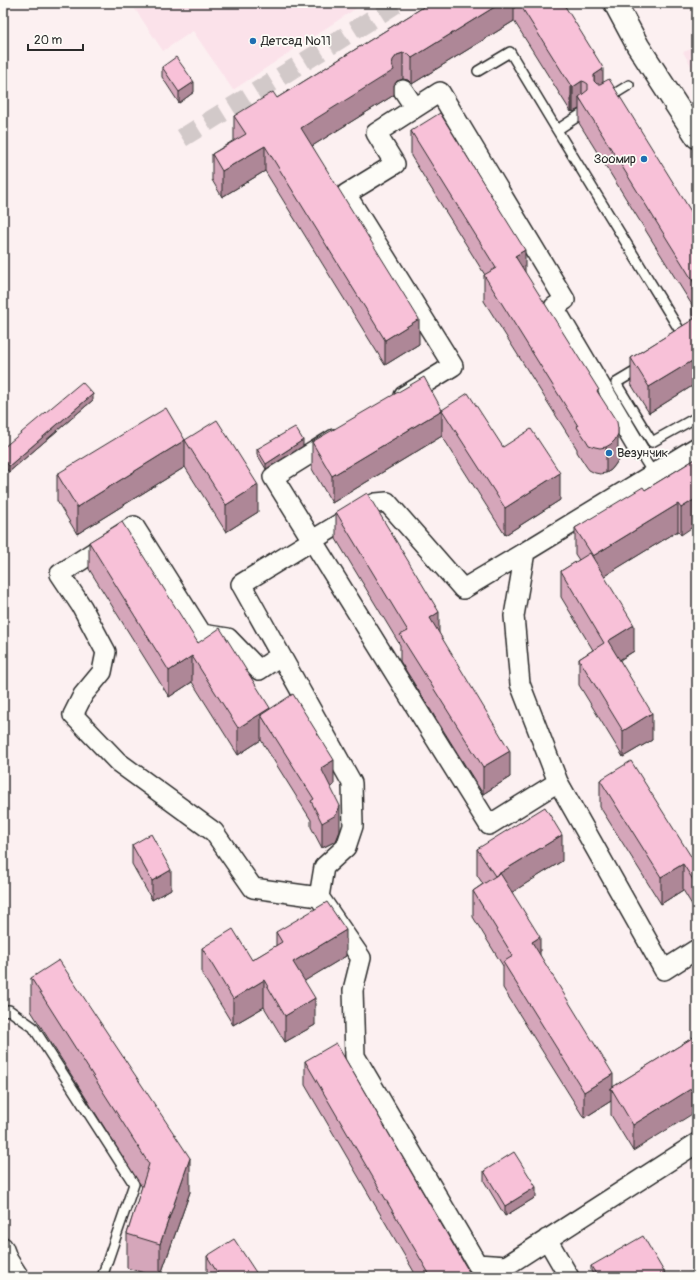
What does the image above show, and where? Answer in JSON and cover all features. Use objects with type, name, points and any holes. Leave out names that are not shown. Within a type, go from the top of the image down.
[{"type":"main road","points":[[615,3],[638,46],[697,137]]},
{"type":"street","points":[[403,90],[415,108]]},
{"type":"street","points":[[386,407],[452,366],[346,194],[395,164],[376,133],[440,92],[564,300],[554,307],[646,447]]},
{"type":"street","points":[[346,432],[273,477],[489,825],[558,782]]},
{"type":"street","points":[[697,447],[463,588],[387,502],[376,503],[365,508],[241,584],[352,783],[353,826],[346,847],[324,867],[319,897],[361,958],[353,990],[355,1056],[477,1264],[506,1266],[697,1143]]},
{"type":"street","points":[[280,656],[259,670],[228,638],[202,634],[134,526],[60,574],[82,607],[106,652],[102,672],[83,695],[73,715],[118,762],[214,832],[253,888],[319,897]]},
{"type":"street","points":[[525,552],[514,616],[520,684],[558,782],[664,970],[697,949]]},
{"type":"street","points":[[547,1239],[569,1277]]},
{"type":"street","points":[[3,1247],[8,1260],[19,1277]]},
{"type":"lane","points":[[478,71],[510,52],[686,340],[680,344]]},
{"type":"lane","points":[[599,104],[629,85]]},
{"type":"lane","points":[[557,130],[583,113]]},
{"type":"lane","points":[[648,363],[616,383],[646,447],[653,473]]},
{"type":"lane","points":[[646,447],[697,417]]},
{"type":"lane","points":[[3,1010],[9,1010],[33,1027],[134,1184],[102,1277]]},
{"type":"shaded area","name":"Детсад №11","points":[[131,3],[364,3],[233,90],[193,31],[163,51]]},
{"type":"shaded area","points":[[697,47],[697,76],[683,52]]},
{"type":"building","points":[[430,3],[501,3],[412,58],[408,54],[403,53],[397,55],[393,60],[392,65],[394,70],[301,128],[419,319],[385,340],[265,146],[222,171],[212,154],[246,134],[234,116],[273,92],[277,98]]},
{"type":"building","points":[[519,3],[563,3],[602,66],[603,69],[594,75],[594,81],[597,84],[600,84],[609,79],[697,221],[697,297],[692,289],[696,286],[579,97],[588,90],[588,84],[582,81],[573,87],[572,85],[571,86]]},
{"type":"building","points":[[176,57],[194,82],[179,92],[162,67]]},
{"type":"building","points":[[440,113],[525,250],[515,256],[599,390],[597,391],[617,422],[618,434],[615,440],[606,447],[600,448],[589,445],[577,427],[578,426],[484,275],[496,268],[411,131]]},
{"type":"building","points":[[697,317],[697,358],[649,387],[631,358]]},
{"type":"building","points":[[424,377],[442,410],[332,476],[312,442]]},
{"type":"building","points":[[82,382],[93,394],[9,466],[3,459],[3,448]]},
{"type":"building","points":[[468,393],[503,447],[531,429],[560,473],[505,508],[442,410]]},
{"type":"building","points":[[166,408],[185,440],[77,507],[57,474]]},
{"type":"building","points":[[217,420],[258,485],[226,505],[185,440]]},
{"type":"building","points":[[295,427],[303,440],[266,464],[257,449]]},
{"type":"building","points":[[697,458],[697,498],[681,508],[678,504],[593,556],[575,528],[643,487],[645,490]]},
{"type":"building","points":[[367,493],[439,612],[430,618],[510,751],[483,767],[400,635],[408,631],[336,512]]},
{"type":"building","points":[[122,522],[198,643],[220,628],[270,708],[238,728],[192,656],[169,671],[89,542]]},
{"type":"building","points":[[590,553],[634,625],[608,641],[652,713],[623,731],[579,659],[604,643],[561,571]]},
{"type":"building","points":[[293,694],[334,760],[321,768],[340,806],[336,815],[322,823],[311,801],[314,799],[261,715]]},
{"type":"building","points":[[631,761],[692,858],[697,855],[697,886],[683,864],[661,877],[600,780]]},
{"type":"building","points":[[545,807],[562,835],[495,876],[477,849]]},
{"type":"building","points":[[151,834],[171,870],[152,881],[132,845]]},
{"type":"building","points":[[500,873],[540,937],[532,942],[613,1074],[584,1092],[503,962],[513,956],[473,891]]},
{"type":"building","points":[[327,902],[346,930],[293,962],[315,998],[285,1016],[264,980],[233,999],[202,948],[233,929],[252,960],[282,942],[276,932]]},
{"type":"building","points":[[59,960],[190,1158],[160,1244],[127,1234],[149,1164],[31,978]]},
{"type":"building","points":[[697,1035],[697,1085],[633,1125],[611,1088]]},
{"type":"building","points":[[336,1043],[472,1277],[431,1277],[305,1061]]},
{"type":"building","points":[[514,1152],[536,1187],[505,1206],[484,1171]]},
{"type":"building","points":[[643,1236],[667,1277],[598,1277],[591,1266]]},
{"type":"building","points":[[234,1239],[259,1277],[220,1277],[207,1256]]},
{"type":"tunnel","points":[[383,57],[363,25],[397,3]]},
{"type":"tunnel","points":[[182,138],[363,25]]},
{"type":"place","name":"Детсад №11","points":[[253,41]]},
{"type":"place","name":"Зоомир","points":[[644,159]]},
{"type":"place","name":"Везунчик","points":[[609,453]]}]
